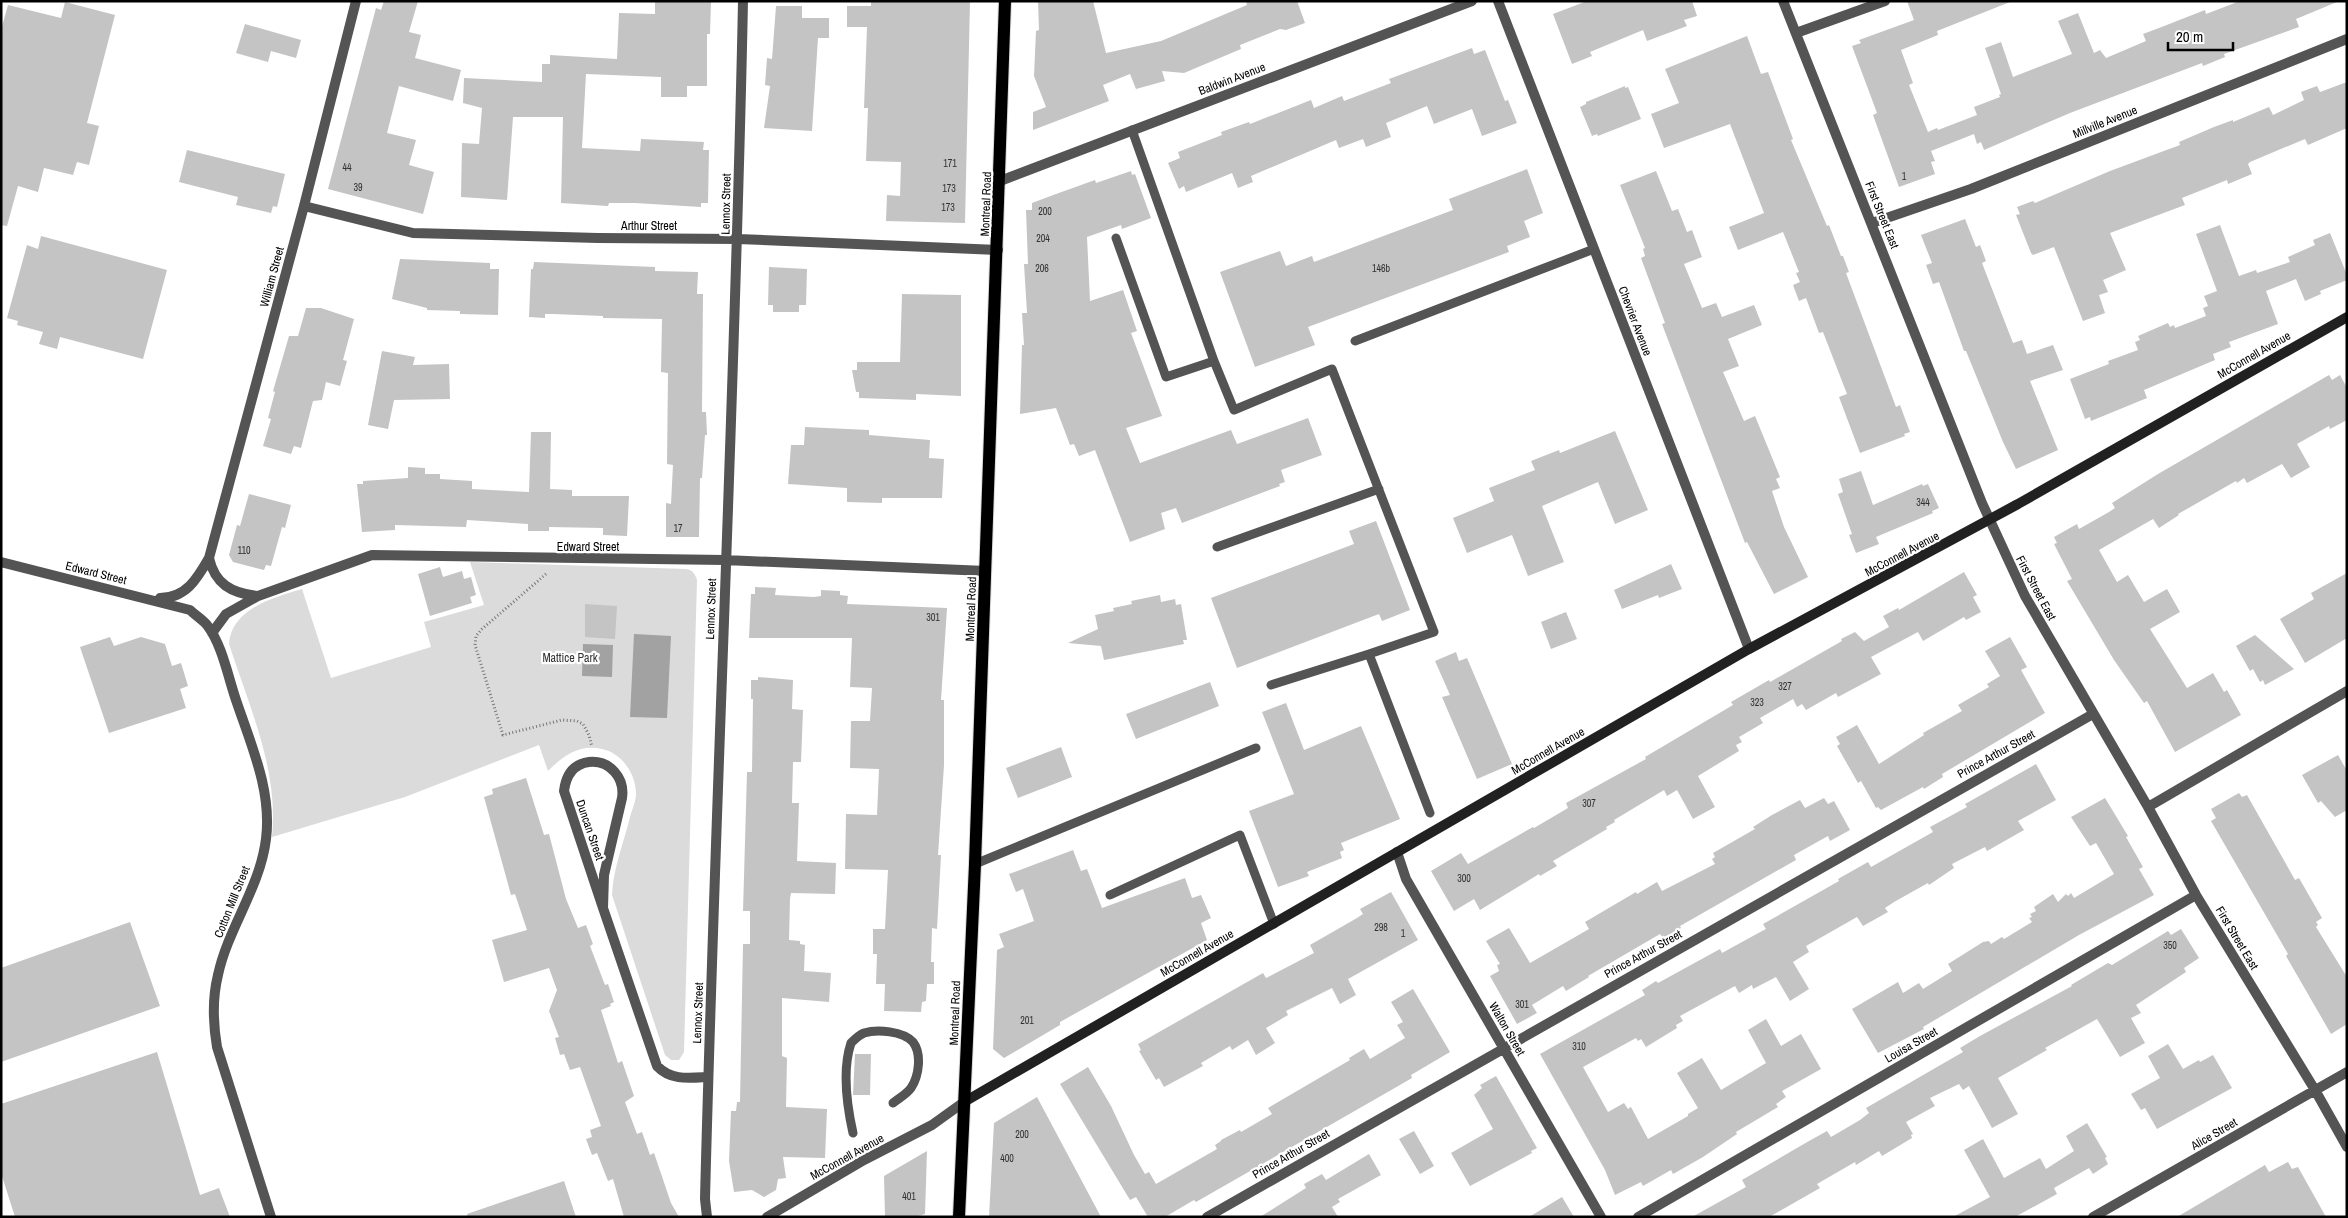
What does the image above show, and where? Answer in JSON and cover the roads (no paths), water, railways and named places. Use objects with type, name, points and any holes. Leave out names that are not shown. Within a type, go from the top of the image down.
[{"type":"main road","name":"Montreal Road","points":[[959,1217],[975,864],[998,250],[1005,1]]},
{"type":"main road","name":"McConnell Avenue","points":[[964,1102],[1749,649],[1989,520],[2347,317]]},
{"type":"street","name":"William Street","points":[[146,598],[170,598],[182,593],[191,586],[209,558],[304,206],[356,1]]},
{"type":"street","name":"Lennox Street","points":[[706,1217],[708,1077],[725,560],[738,239],[743,1]]},
{"type":"street","name":"Baldwin Avenue","points":[[1000,181],[1472,1]]},
{"type":"street","name":"Chevrier Avenue","points":[[1498,1],[1749,649]]},
{"type":"street","name":"First Street East","points":[[1784,1],[1989,520],[2025,596],[2092,714],[2148,807],[2196,895],[2315,1090],[2347,1147]]},
{"type":"street","points":[[1796,33],[1885,1]]},
{"type":"street","name":"Millville Avenue","points":[[1872,223],[1971,189],[2347,39]]},
{"type":"street","name":"Arthur Street","points":[[304,206],[413,233],[598,238],[738,239],[998,250]]},
{"type":"street","name":"Edward Street","points":[[212,633],[226,614],[258,596],[372,556],[725,560],[986,571]]},
{"type":"street","points":[[209,558],[214,575],[230,590],[258,596]]},
{"type":"street","name":"Edward Street","points":[[1,562],[185,609]]},
{"type":"street","name":"Cotton Mill Street","points":[[185,609],[206,624],[212,633],[263,782],[267,810],[266,840],[258,872],[218,974],[214,994],[214,1031],[217,1047],[271,1217]]},
{"type":"street","points":[[2148,807],[2347,690]]},
{"type":"street","name":"Prince Arthur Street","points":[[1207,1217],[1503,1047],[2092,714]]},
{"type":"street","name":"Duncan Street","points":[[603,908],[604,874],[623,790],[619,778],[612,768],[601,762],[589,762],[578,765],[569,772],[564,791],[603,908],[657,1066],[667,1074],[679,1078],[708,1077]]},
{"type":"street","name":"Walton Street","points":[[1398,852],[1406,879],[1600,1217]]},
{"type":"street","name":"Louisa Street","points":[[1638,1217],[2196,895]]},
{"type":"street","name":"Alice Street","points":[[2093,1217],[2347,1072]]},
{"type":"street","name":"McConnell Avenue","points":[[767,1217],[864,1160],[932,1125],[964,1102]]},
{"type":"lane","points":[[1132,130],[1214,361],[1234,410],[1332,369],[1434,632],[1271,685]]},
{"type":"lane","points":[[1116,238],[1166,377],[1214,361]]},
{"type":"lane","points":[[1356,342],[1594,249]]},
{"type":"lane","points":[[1216,547],[1380,489]]},
{"type":"lane","points":[[1369,654],[1430,813]]},
{"type":"lane","points":[[975,864],[1256,748]]},
{"type":"lane","points":[[1110,895],[1240,835],[1274,924]]},
{"type":"lane","points":[[853,1133],[849,1113],[848,1058],[851,1043],[865,1033],[886,1032],[905,1037],[912,1042],[917,1050],[918,1069],[911,1087],[893,1102]]},
{"type":"park label","name":"Mattice Park","points":[[570,658]]}]
